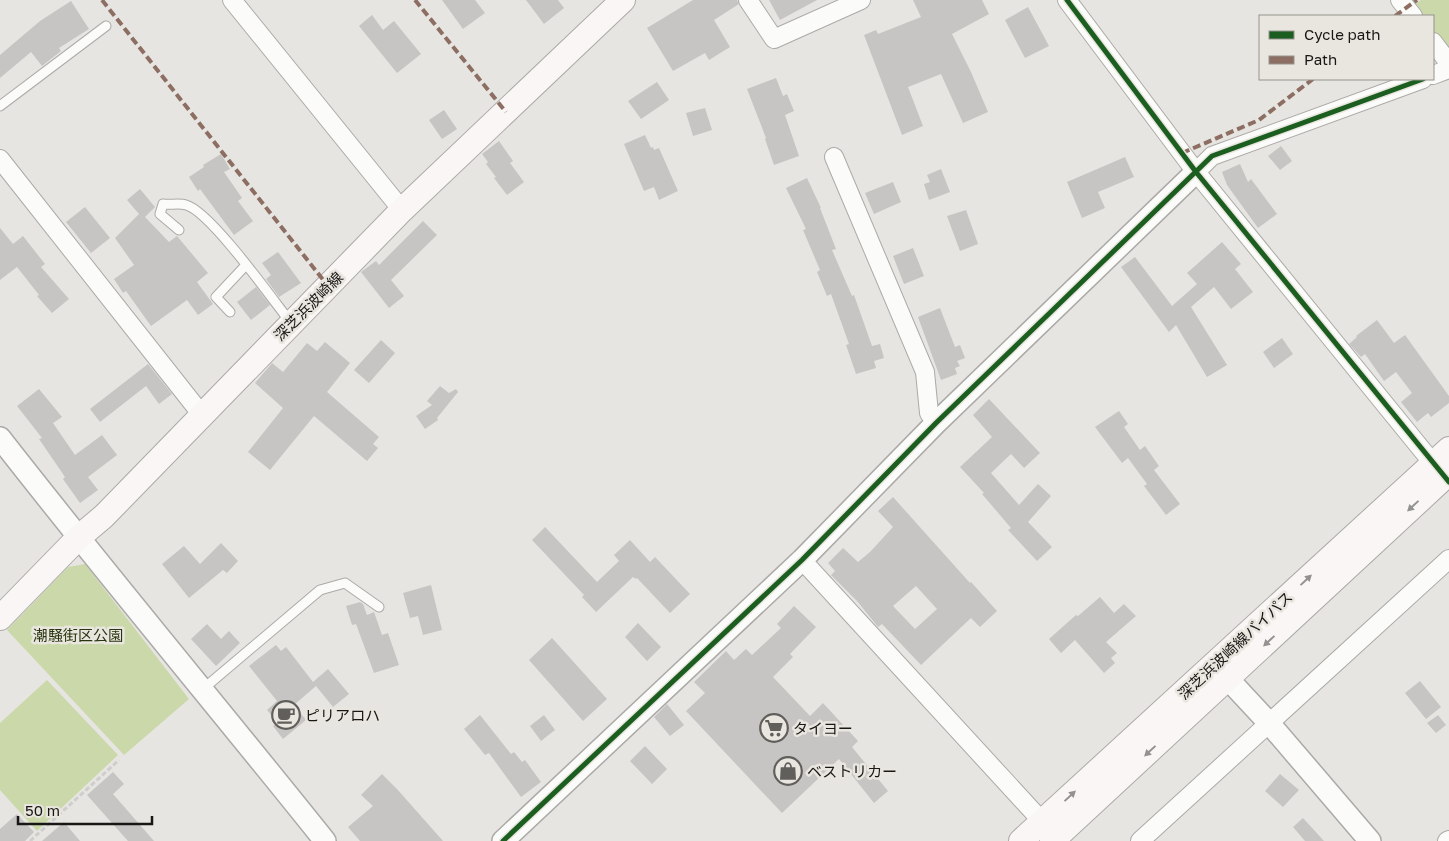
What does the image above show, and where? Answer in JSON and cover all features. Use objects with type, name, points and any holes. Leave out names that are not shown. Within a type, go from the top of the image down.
[{"type":"main road","name":"深芝浜波崎線","points":[[0,618],[78,538],[104,516],[402,210],[613,4]]},
{"type":"main road","name":"深芝浜波崎線バイパス","points":[[1021,841],[1050,833],[1228,680],[1445,469]]},
{"type":"main road","name":"深芝浜波崎線バイパス","points":[[1050,833],[1445,469]]},
{"type":"street","points":[[232,0],[402,210]]},
{"type":"street","points":[[748,0],[774,39],[861,0]]},
{"type":"street","points":[[1067,0],[1196,172],[1445,469]]},
{"type":"street","points":[[1400,0],[1412,15]]},
{"type":"street","points":[[1434,43],[1449,63]]},
{"type":"street","points":[[1434,75],[1449,69]]},
{"type":"street","points":[[503,841],[802,560],[936,423],[1212,156],[1420,80]]},
{"type":"street","points":[[834,157],[925,372],[929,414],[936,423]]},
{"type":"street","points":[[0,159],[202,414]]},
{"type":"street","points":[[0,438],[78,538],[325,841]]},
{"type":"street","points":[[802,560],[1050,833]]},
{"type":"street","points":[[1140,841],[1449,560]]},
{"type":"street","points":[[1228,680],[1269,723],[1370,841]]},
{"type":"lane","points":[[0,106],[106,26]]},
{"type":"lane","points":[[179,230],[160,214],[163,204],[187,205],[208,220],[291,323]]},
{"type":"lane","points":[[230,312],[216,297],[246,265]]},
{"type":"lane","points":[[203,689],[320,590],[345,583],[379,607]]},
{"type":"path","points":[[30,841],[119,760]]},
{"type":"green space","points":[[1421,0],[1449,0],[1449,52],[1434,36],[1434,15],[1417,15],[1411,6]]},
{"type":"green space","name":"潮騒街区公園","points":[[85,564],[189,699],[124,755],[7,630],[68,567]]},
{"type":"green space","points":[[47,680],[118,755],[37,831],[0,790],[0,723]]},
{"type":"building","points":[[442,0],[475,0],[485,13],[463,29]]},
{"type":"building","points":[[526,0],[558,0],[564,8],[544,24]]},
{"type":"building","points":[[693,0],[737,0],[739,4],[714,20],[730,47],[709,60],[705,53],[673,71],[647,28]]},
{"type":"building","points":[[769,0],[817,0],[780,20]]},
{"type":"building","points":[[913,0],[982,0],[989,14],[952,34],[988,112],[963,123],[941,74],[908,87],[923,126],[902,135],[864,35],[876,30],[878,34],[921,17]]},
{"type":"building","points":[[71,1],[89,29],[59,48],[61,51],[42,66],[31,52],[0,78],[0,55],[40,21]]},
{"type":"building","points":[[1028,7],[1049,46],[1025,58],[1005,20]]},
{"type":"building","points":[[372,15],[383,30],[394,21],[421,54],[397,73],[359,26]]},
{"type":"building","points":[[776,78],[783,96],[787,94],[794,111],[785,115],[799,156],[774,165],[766,138],[747,89]]},
{"type":"building","points":[[657,82],[669,100],[641,119],[628,101]]},
{"type":"building","points":[[705,108],[712,130],[693,136],[686,113]]},
{"type":"building","points":[[444,110],[457,129],[442,139],[429,120]]},
{"type":"building","points":[[645,135],[651,148],[653,147],[654,150],[659,148],[678,191],[659,200],[654,187],[644,191],[624,144]]},
{"type":"building","points":[[499,141],[513,161],[510,163],[524,182],[507,195],[494,178],[496,177],[486,164],[488,162],[482,154]]},
{"type":"building","points":[[1281,146],[1292,161],[1280,170],[1268,156]]},
{"type":"building","points":[[221,154],[230,169],[224,172],[242,198],[238,201],[253,221],[234,235],[189,177],[204,167],[203,165]]},
{"type":"building","points":[[1125,157],[1134,177],[1098,192],[1105,208],[1082,218],[1067,182]]},
{"type":"building","points":[[1240,164],[1248,182],[1251,179],[1277,214],[1258,228],[1227,185],[1222,172]]},
{"type":"building","points":[[941,169],[950,192],[929,200],[924,184],[930,182],[927,175]]},
{"type":"building","points":[[807,178],[821,208],[836,249],[832,250],[852,296],[854,295],[872,346],[880,344],[884,358],[874,361],[876,368],[856,374],[846,345],[849,344],[831,294],[827,296],[817,272],[820,270],[803,230],[806,229],[786,188]]},
{"type":"building","points":[[893,182],[901,202],[874,214],[865,193]]},
{"type":"building","points":[[140,189],[155,207],[145,217],[169,242],[177,236],[208,273],[197,282],[213,304],[198,315],[187,300],[151,326],[126,291],[123,293],[114,279],[134,265],[115,238],[139,214],[127,200]]},
{"type":"building","points":[[85,207],[110,238],[91,253],[66,222]]},
{"type":"building","points":[[966,210],[978,244],[960,251],[947,216]]},
{"type":"building","points":[[423,221],[437,235],[391,280],[404,296],[389,308],[361,272],[376,261],[379,265]]},
{"type":"building","points":[[0,228],[13,244],[23,236],[45,264],[41,267],[69,299],[52,313],[37,296],[39,295],[17,267],[0,280]]},
{"type":"building","points":[[1222,242],[1241,264],[1235,269],[1253,292],[1231,309],[1214,287],[1191,307],[1227,365],[1207,377],[1176,325],[1169,332],[1121,267],[1135,257],[1172,306],[1197,284],[1187,273]]},
{"type":"building","points":[[913,248],[924,276],[904,284],[893,256]]},
{"type":"building","points":[[278,252],[301,283],[279,297],[266,279],[271,275],[262,263]]},
{"type":"building","points":[[256,287],[270,305],[251,320],[237,302]]},
{"type":"building","points":[[940,308],[955,347],[960,345],[965,358],[957,361],[960,366],[955,368],[957,374],[941,380],[918,317]]},
{"type":"building","points":[[1377,320],[1394,343],[1405,335],[1449,396],[1449,403],[1431,417],[1428,413],[1417,422],[1401,402],[1412,393],[1396,372],[1384,381],[1365,354],[1361,357],[1349,344],[1356,336]]},
{"type":"building","points":[[1282,338],[1293,354],[1274,368],[1263,352]]},
{"type":"building","points":[[381,340],[395,353],[369,383],[354,370]]},
{"type":"building","points":[[325,342],[350,363],[327,392],[379,437],[373,444],[378,448],[367,461],[314,416],[270,470],[248,452],[283,408],[255,383],[272,363],[283,372],[307,343],[317,351]]},
{"type":"building","points":[[148,364],[172,394],[159,404],[146,386],[100,422],[90,409]]},
{"type":"building","points":[[440,386],[449,393],[456,389],[458,392],[437,418],[438,420],[425,429],[416,416],[432,405],[427,401]]},
{"type":"building","points":[[39,389],[62,417],[53,423],[75,455],[102,435],[117,455],[88,477],[98,490],[80,503],[39,439],[42,438],[17,406]]},
{"type":"building","points":[[989,399],[1040,453],[1024,468],[1011,454],[991,473],[1019,505],[1038,484],[1051,496],[1028,522],[1052,547],[1037,561],[1008,530],[1011,528],[982,494],[984,493],[960,467],[992,437],[973,415]]},
{"type":"building","points":[[1119,411],[1128,424],[1124,427],[1140,450],[1145,446],[1159,466],[1154,470],[1180,504],[1166,515],[1144,486],[1147,484],[1128,458],[1122,463],[1095,427]]},
{"type":"building","points":[[893,497],[997,611],[980,627],[971,618],[921,665],[882,624],[878,627],[857,601],[831,575],[835,571],[828,563],[843,548],[858,562],[893,527],[878,511]],"holes":[[[916,586],[937,609],[915,629],[893,606]]]},
{"type":"building","points":[[545,527],[597,582],[619,561],[614,555],[630,540],[650,562],[655,557],[690,594],[670,613],[637,578],[633,577],[596,612],[582,597],[584,595],[532,540]]},
{"type":"building","points":[[221,543],[238,561],[227,573],[223,570],[189,598],[162,564],[184,546],[200,564]]},
{"type":"building","points":[[431,585],[442,630],[423,635],[418,616],[410,618],[403,593]]},
{"type":"building","points":[[1100,597],[1114,613],[1124,604],[1136,616],[1106,642],[1117,653],[1111,658],[1115,663],[1104,673],[1075,640],[1061,653],[1049,639]]},
{"type":"building","points":[[360,602],[363,604],[367,615],[374,612],[382,635],[388,633],[399,665],[374,673],[356,624],[352,625],[346,606]]},
{"type":"building","name":"タイヨー","points":[[794,606],[816,627],[790,654],[793,657],[773,677],[810,716],[823,703],[858,741],[852,747],[888,791],[874,803],[839,759],[782,813],[686,711],[705,693],[694,682],[726,651],[734,660],[746,649],[752,655],[781,628],[777,624]]},
{"type":"building","points":[[638,623],[661,647],[647,661],[625,637]]},
{"type":"building","points":[[207,624],[221,639],[229,631],[240,643],[216,666],[191,639]]},
{"type":"building","points":[[552,638],[607,699],[583,721],[529,660]]},
{"type":"building","points":[[276,645],[281,651],[286,647],[313,682],[328,669],[349,694],[333,707],[316,686],[294,705],[306,720],[283,739],[273,726],[277,722],[267,710],[277,701],[249,666]]},
{"type":"building","points":[[1420,681],[1441,707],[1426,719],[1405,693]]},
{"type":"building","points":[[667,704],[684,725],[670,736],[654,717]]},
{"type":"building","points":[[480,715],[511,754],[514,752],[522,762],[525,760],[541,782],[521,797],[489,753],[485,755],[464,729]]},
{"type":"building","points":[[544,715],[555,730],[541,741],[530,726]]},
{"type":"building","points":[[1438,715],[1446,725],[1436,733],[1427,723]]},
{"type":"building","points":[[645,746],[667,769],[652,784],[630,761]]},
{"type":"building","points":[[113,772],[124,784],[113,794],[154,841],[128,841],[87,795]]},
{"type":"building","points":[[382,774],[443,841],[360,841],[348,827],[373,806],[361,795]]},
{"type":"building","points":[[1280,774],[1299,790],[1283,807],[1265,791]]},
{"type":"building","points":[[17,814],[34,832],[25,841],[0,841],[0,829]]},
{"type":"building","points":[[1303,818],[1324,841],[1305,841],[1293,827]]},
{"type":"building","points":[[64,822],[80,841],[42,841]]},
{"type":"marked path","points":[[102,0],[328,286]]},
{"type":"marked path","points":[[415,0],[506,112]]},
{"type":"marked path","points":[[1396,15],[1417,0]]},
{"type":"marked path","points":[[1182,153],[1259,120],[1312,80]]},
{"type":"cycle path","points":[[1067,0],[1196,172],[1449,482]]},
{"type":"cycle path","points":[[503,841],[802,560],[936,423],[1212,156],[1420,80]]},
{"type":"place","name":"ピリアロハ","points":[[286,715]]},
{"type":"place","name":"タイヨー","points":[[774,728]]},
{"type":"place","name":"ベストリカー","points":[[788,771]]}]
